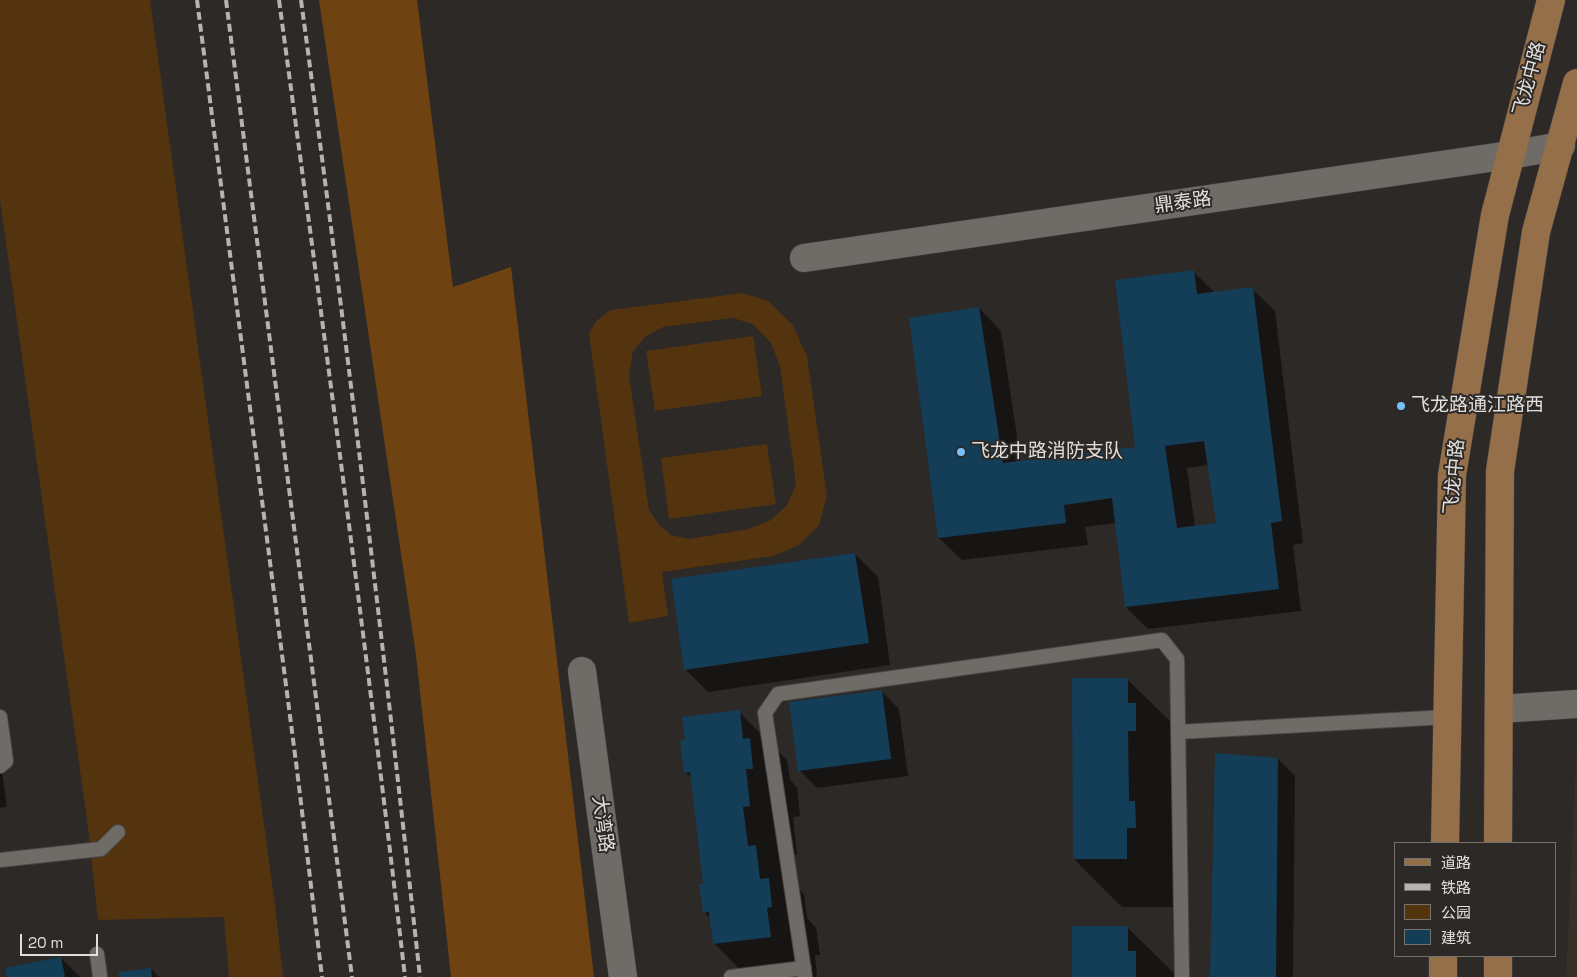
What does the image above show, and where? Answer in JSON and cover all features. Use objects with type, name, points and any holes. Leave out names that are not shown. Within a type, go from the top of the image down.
[{"type":"main road","name":"飞龙中路","points":[[1445,842],[1452,475],[1495,215],[1551,0]]},
{"type":"main road","points":[[1498,842],[1500,471],[1536,232],[1577,83]]},
{"type":"main road","points":[[1442,977],[1443,957]]},
{"type":"main road","points":[[1498,957],[1498,977]]},
{"type":"street","name":"鼎泰路","points":[[804,258],[1561,146]]},
{"type":"street","name":"大湾路","points":[[582,671],[623,977]]},
{"type":"street","points":[[1499,709],[1577,704]]},
{"type":"lane","points":[[732,977],[804,973],[765,713],[778,694],[1162,640],[1177,659],[1182,977]]},
{"type":"lane","points":[[0,717],[6,761],[0,766]]},
{"type":"lane","points":[[1178,732],[1447,717]]},
{"type":"lane","points":[[0,860],[101,848],[118,832]]},
{"type":"lane","points":[[97,954],[100,977]]},
{"type":"shaded area","points":[[319,0],[417,0],[453,287],[511,267],[594,977],[451,977],[416,655]]},
{"type":"shaded area","points":[[1577,743],[1577,977],[1566,977]]},
{"type":"green space","points":[[0,0],[150,0],[275,904],[283,977],[229,977],[224,917],[98,920],[87,820],[0,200]]},
{"type":"green space","points":[[743,293],[768,301],[792,324],[807,356],[827,496],[819,525],[799,545],[773,556],[662,572],[668,616],[629,623],[589,334],[596,321],[611,310]],"holes":[[[733,318],[753,324],[771,343],[780,366],[796,484],[787,505],[771,520],[749,529],[689,539],[671,535],[659,525],[649,510],[629,376],[633,351],[646,336],[663,327]]]},
{"type":"green space","points":[[753,336],[762,396],[655,411],[646,351]]},
{"type":"green space","points":[[767,444],[776,504],[669,519],[661,458]]},
{"type":"building","points":[[1194,270],[1197,294],[1253,287],[1282,521],[1271,523],[1279,589],[1125,607],[1112,498],[1064,505],[1066,523],[938,538],[909,318],[979,307],[1003,463],[1135,447],[1115,280]],"holes":[[[1204,441],[1216,523],[1177,528],[1165,446]]]},
{"type":"building","points":[[855,553],[869,643],[684,670],[671,579]]},
{"type":"building","points":[[1072,678],[1128,678],[1128,703],[1136,703],[1136,731],[1128,731],[1129,801],[1135,801],[1136,828],[1127,828],[1127,859],[1073,859]]},
{"type":"building","points":[[882,690],[891,759],[798,771],[789,702]]},
{"type":"building","points":[[740,710],[743,739],[750,738],[753,769],[746,769],[750,806],[743,807],[748,846],[756,845],[760,879],[769,878],[772,907],[767,908],[771,937],[713,944],[709,912],[703,913],[699,884],[703,884],[690,772],[684,773],[680,741],[685,740],[682,717]]},
{"type":"building","points":[[1215,753],[1278,758],[1276,977],[1210,977]]},
{"type":"building","points":[[1072,926],[1128,926],[1128,951],[1136,951],[1136,977],[1072,977]]},
{"type":"building","points":[[61,957],[65,977],[7,977],[5,968]]},
{"type":"building","points":[[151,968],[152,977],[119,977],[119,972]]},
{"type":"railway","points":[[197,0],[322,977]]},
{"type":"railway","points":[[226,0],[352,977]]},
{"type":"railway","points":[[279,0],[360,610],[405,977]]},
{"type":"railway","points":[[301,0],[363,488],[420,977]]},
{"type":"place","name":"飞龙路通江路西","points":[[1401,406]]},
{"type":"place","name":"飞龙中路消防支队","points":[[961,452]]}]
